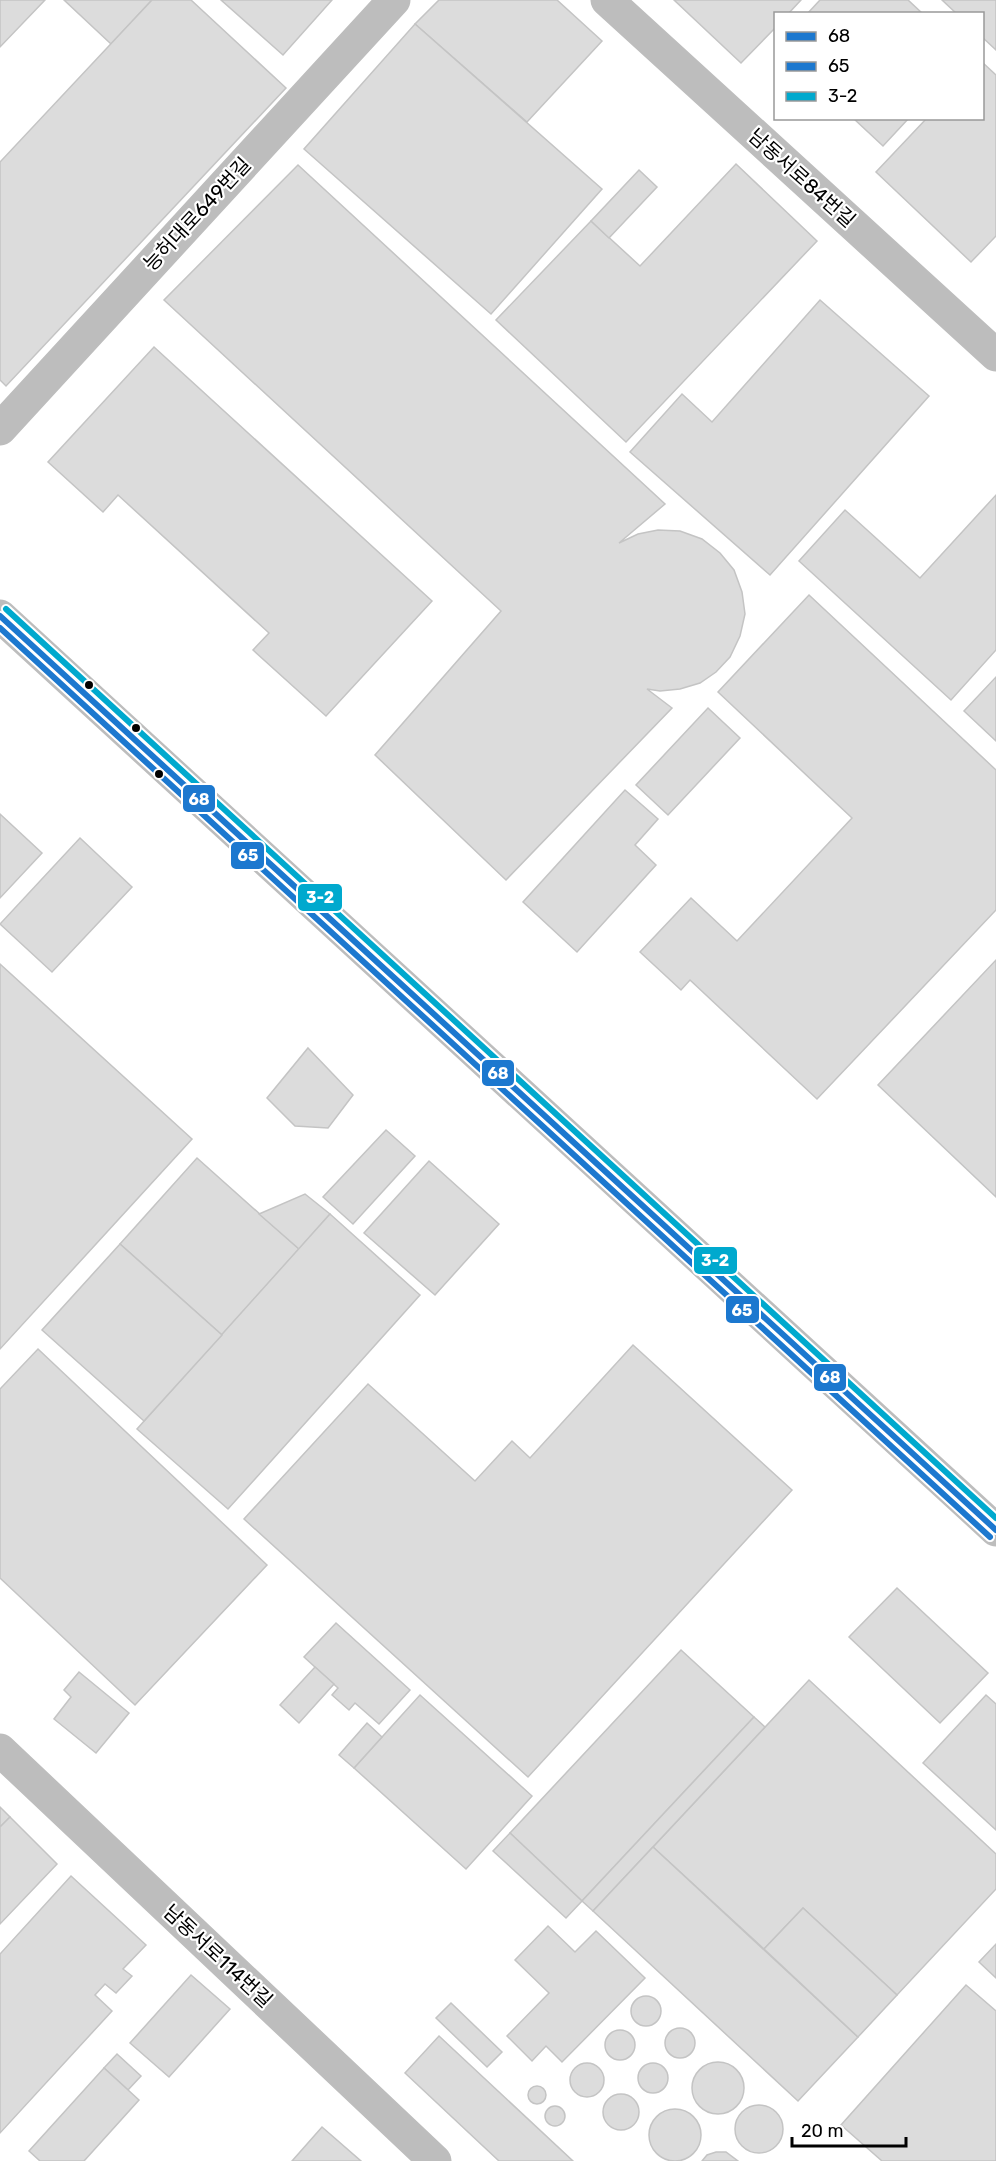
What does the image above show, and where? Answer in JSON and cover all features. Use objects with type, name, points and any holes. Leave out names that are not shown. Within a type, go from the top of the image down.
[{"type":"street","name":"능허대로649번길","points":[[0,429],[394,0]]},
{"type":"street","name":"남동서로84번길","points":[[607,0],[996,356]]},
{"type":"street","points":[[0,616],[996,1530]]},
{"type":"street","name":"남동서로114번길","points":[[0,1750],[435,2161]]},
{"type":"building","points":[[0,0],[45,0],[0,47]]},
{"type":"building","points":[[64,0],[152,0],[111,44]]},
{"type":"building","points":[[152,0],[191,0],[286,88],[6,386],[0,380],[0,162]]},
{"type":"building","points":[[221,0],[332,0],[283,55]]},
{"type":"building","points":[[439,0],[557,0],[602,41],[527,122],[415,24]]},
{"type":"building","points":[[674,0],[801,0],[790,12],[774,12],[774,29],[741,63]]},
{"type":"building","points":[[820,0],[908,0],[921,12],[809,12]]},
{"type":"building","points":[[942,0],[996,0],[996,50],[984,39],[984,12],[955,12]]},
{"type":"building","points":[[415,24],[602,189],[491,314],[304,149]]},
{"type":"building","points":[[984,64],[996,75],[996,236],[971,262],[876,172],[925,120],[984,120]]},
{"type":"building","points":[[855,120],[907,120],[883,146]]},
{"type":"building","points":[[736,164],[817,241],[626,442],[496,320],[591,221],[640,266]]},
{"type":"building","points":[[298,165],[665,504],[619,543],[638,534],[658,530],[680,531],[702,539],[720,553],[734,570],[742,592],[745,614],[740,636],[730,657],[716,672],[700,683],[680,689],[660,691],[647,689],[672,708],[506,880],[375,755],[501,611],[164,300]]},
{"type":"building","points":[[639,170],[657,187],[609,238],[591,221]]},
{"type":"building","points":[[820,300],[929,396],[770,575],[630,452],[682,394],[712,422]]},
{"type":"building","points":[[154,347],[432,601],[326,716],[253,650],[269,633],[118,495],[103,512],[48,462]]},
{"type":"building","points":[[996,495],[996,650],[951,700],[799,561],[845,510],[920,578]]},
{"type":"building","points":[[809,595],[996,770],[996,910],[817,1099],[690,980],[681,990],[640,952],[691,898],[737,941],[852,818],[718,692]]},
{"type":"building","points":[[996,677],[996,741],[964,711]]},
{"type":"building","points":[[708,708],[740,738],[668,815],[636,785]]},
{"type":"building","points":[[625,790],[658,819],[635,845],[656,865],[577,952],[523,902]]},
{"type":"building","points":[[0,814],[42,853],[0,898]]},
{"type":"building","points":[[80,838],[132,887],[52,972],[0,924]]},
{"type":"building","points":[[996,960],[996,1197],[878,1085]]},
{"type":"building","points":[[0,964],[192,1139],[0,1349]]},
{"type":"building","points":[[308,1048],[353,1095],[328,1128],[295,1126],[267,1098]]},
{"type":"building","points":[[386,1130],[415,1156],[353,1224],[323,1197]]},
{"type":"building","points":[[197,1158],[299,1249],[222,1335],[120,1244]]},
{"type":"building","points":[[429,1161],[499,1224],[435,1295],[364,1233]]},
{"type":"building","points":[[305,1194],[330,1214],[299,1249],[259,1214]]},
{"type":"building","points":[[330,1214],[420,1295],[228,1509],[137,1429]]},
{"type":"building","points":[[120,1244],[222,1335],[144,1421],[42,1330]]},
{"type":"building","points":[[633,1345],[792,1490],[528,1777],[244,1519],[368,1384],[475,1481],[512,1441],[530,1458]]},
{"type":"building","points":[[38,1349],[267,1565],[135,1705],[0,1578],[0,1389]]},
{"type":"building","points":[[897,1588],[988,1673],[940,1723],[849,1637]]},
{"type":"building","points":[[336,1623],[410,1690],[379,1724],[355,1703],[349,1710],[332,1695],[338,1688],[304,1657]]},
{"type":"building","points":[[681,1650],[754,1717],[582,1901],[510,1833]]},
{"type":"building","points":[[315,1667],[334,1684],[299,1723],[280,1705]]},
{"type":"building","points":[[79,1672],[129,1713],[96,1753],[54,1719],[71,1697],[64,1690]]},
{"type":"building","points":[[809,1680],[996,1854],[996,1889],[897,1995],[803,1908],[764,1949],[653,1847]]},
{"type":"building","points":[[420,1695],[532,1796],[466,1869],[354,1768]]},
{"type":"building","points":[[986,1695],[996,1704],[996,1830],[923,1763]]},
{"type":"building","points":[[754,1717],[765,1727],[593,1911],[582,1901]]},
{"type":"building","points":[[367,1723],[382,1737],[354,1768],[339,1755]]},
{"type":"building","points":[[0,1807],[10,1817],[0,1827]]},
{"type":"building","points":[[10,1817],[57,1864],[0,1924],[0,1827]]},
{"type":"building","points":[[510,1833],[582,1901],[566,1918],[493,1851]]},
{"type":"building","points":[[653,1847],[858,2037],[798,2101],[593,1911]]},
{"type":"building","points":[[71,1876],[146,1945],[123,1969],[132,1976],[116,1993],[105,1984],[95,1995],[112,2011],[0,2133],[0,1954]]},
{"type":"building","points":[[803,1908],[897,1995],[858,2037],[764,1949]]},
{"type":"building","points":[[548,1926],[575,1952],[596,1931],[645,1978],[562,2062],[546,2046],[532,2061],[507,2036],[549,1993],[515,1960]]},
{"type":"building","points":[[996,1944],[996,1978],[979,1962]]},
{"type":"building","points":[[191,1975],[230,2009],[169,2077],[130,2043]]},
{"type":"building","points":[[966,1985],[996,2011],[996,2161],[882,2161],[841,2125]]},
{"type":"building","points":[[646,1996],[657,2000],[661,2011],[657,2022],[646,2026],[635,2022],[631,2011],[635,2000]]},
{"type":"building","points":[[451,2003],[502,2052],[487,2067],[436,2018]]},
{"type":"building","points":[[680,2028],[691,2032],[695,2043],[691,2054],[680,2058],[669,2054],[665,2043],[669,2032]]},
{"type":"building","points":[[620,2030],[631,2034],[635,2045],[631,2056],[620,2060],[609,2056],[605,2045],[609,2034]]},
{"type":"building","points":[[439,2036],[573,2161],[499,2161],[405,2073]]},
{"type":"building","points":[[117,2054],[141,2076],[128,2090],[104,2068]]},
{"type":"building","points":[[713,2062],[723,2062],[737,2069],[744,2088],[737,2107],[723,2114],[713,2114],[703,2110],[696,2103],[692,2093],[692,2083],[696,2073],[703,2066]]},
{"type":"building","points":[[587,2063],[599,2068],[604,2080],[599,2092],[587,2097],[575,2092],[570,2080],[575,2068]]},
{"type":"building","points":[[653,2063],[664,2067],[668,2078],[664,2089],[653,2093],[642,2089],[638,2078],[642,2067]]},
{"type":"building","points":[[104,2068],[139,2100],[84,2161],[40,2161],[29,2151]]},
{"type":"building","points":[[537,2086],[543,2089],[546,2095],[543,2101],[537,2104],[531,2101],[528,2095],[531,2089]]},
{"type":"building","points":[[621,2094],[633,2100],[639,2112],[633,2124],[621,2130],[609,2124],[603,2112],[609,2100]]},
{"type":"building","points":[[759,2105],[776,2112],[783,2129],[776,2146],[759,2153],[742,2146],[735,2129],[742,2112]]},
{"type":"building","points":[[555,2106],[562,2109],[565,2116],[562,2123],[555,2126],[548,2123],[545,2116],[548,2109]]},
{"type":"building","points":[[675,2109],[685,2111],[693,2117],[699,2125],[701,2135],[699,2145],[693,2153],[685,2159],[675,2161],[665,2159],[657,2153],[651,2145],[649,2135],[651,2125],[657,2117],[665,2111]]},
{"type":"building","points":[[322,2127],[361,2161],[292,2161]]},
{"type":"building","points":[[726,2152],[738,2161],[702,2161],[707,2155]]},
{"type":"transit line","name":"3-2","points":[[6,609],[996,1518]]},
{"type":"transit line","name":"68","points":[[0,616],[996,1530]]},
{"type":"transit line","name":"65","points":[[0,628],[990,1537]]}]
